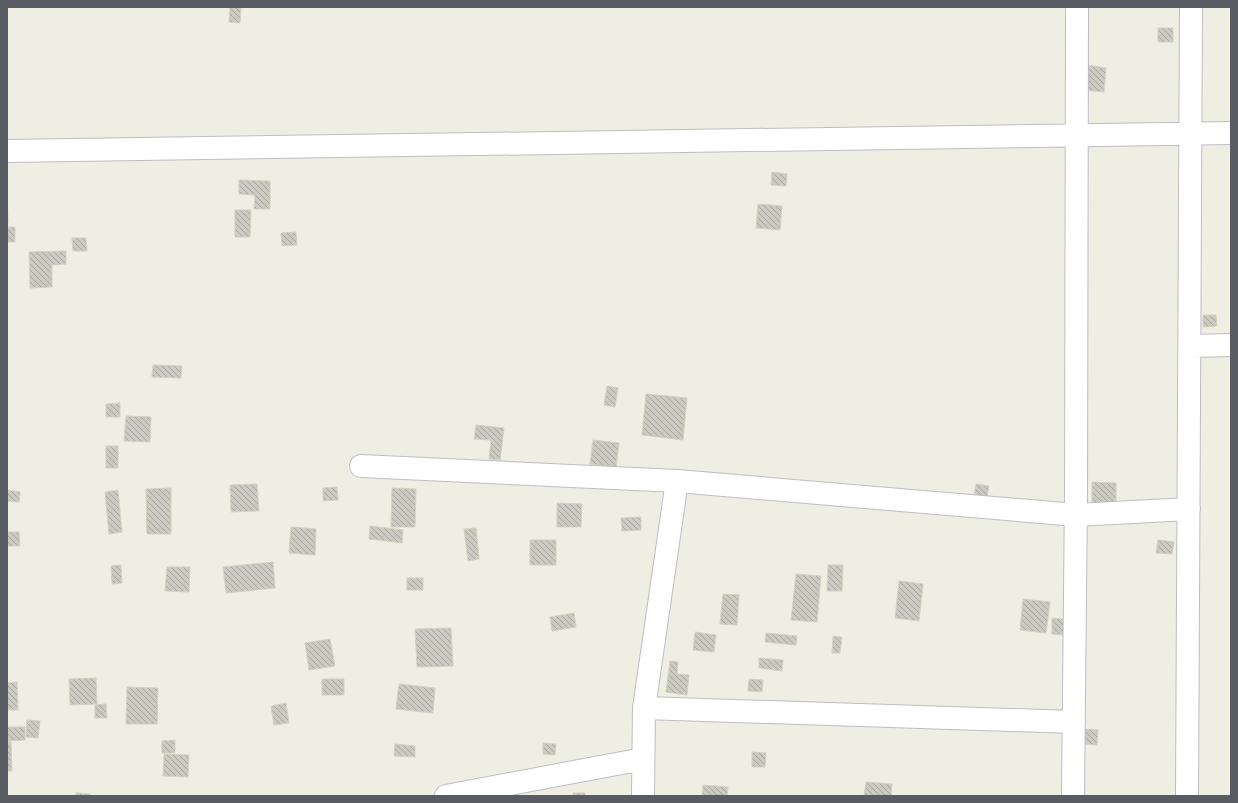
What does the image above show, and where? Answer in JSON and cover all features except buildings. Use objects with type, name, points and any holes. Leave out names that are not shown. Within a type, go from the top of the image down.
[{"type":"street","points":[[1073,796],[1076,515],[1078,7]]},
{"type":"street","points":[[1187,796],[1192,7]]},
{"type":"street","points":[[7,151],[1231,133]]},
{"type":"street","points":[[1190,346],[1231,346]]},
{"type":"street","points":[[361,466],[677,481],[1076,515],[1189,509]]},
{"type":"street","points":[[643,796],[644,708],[677,481]]},
{"type":"street","points":[[644,708],[1074,722]]},
{"type":"street","points":[[453,795],[643,759]]}]
